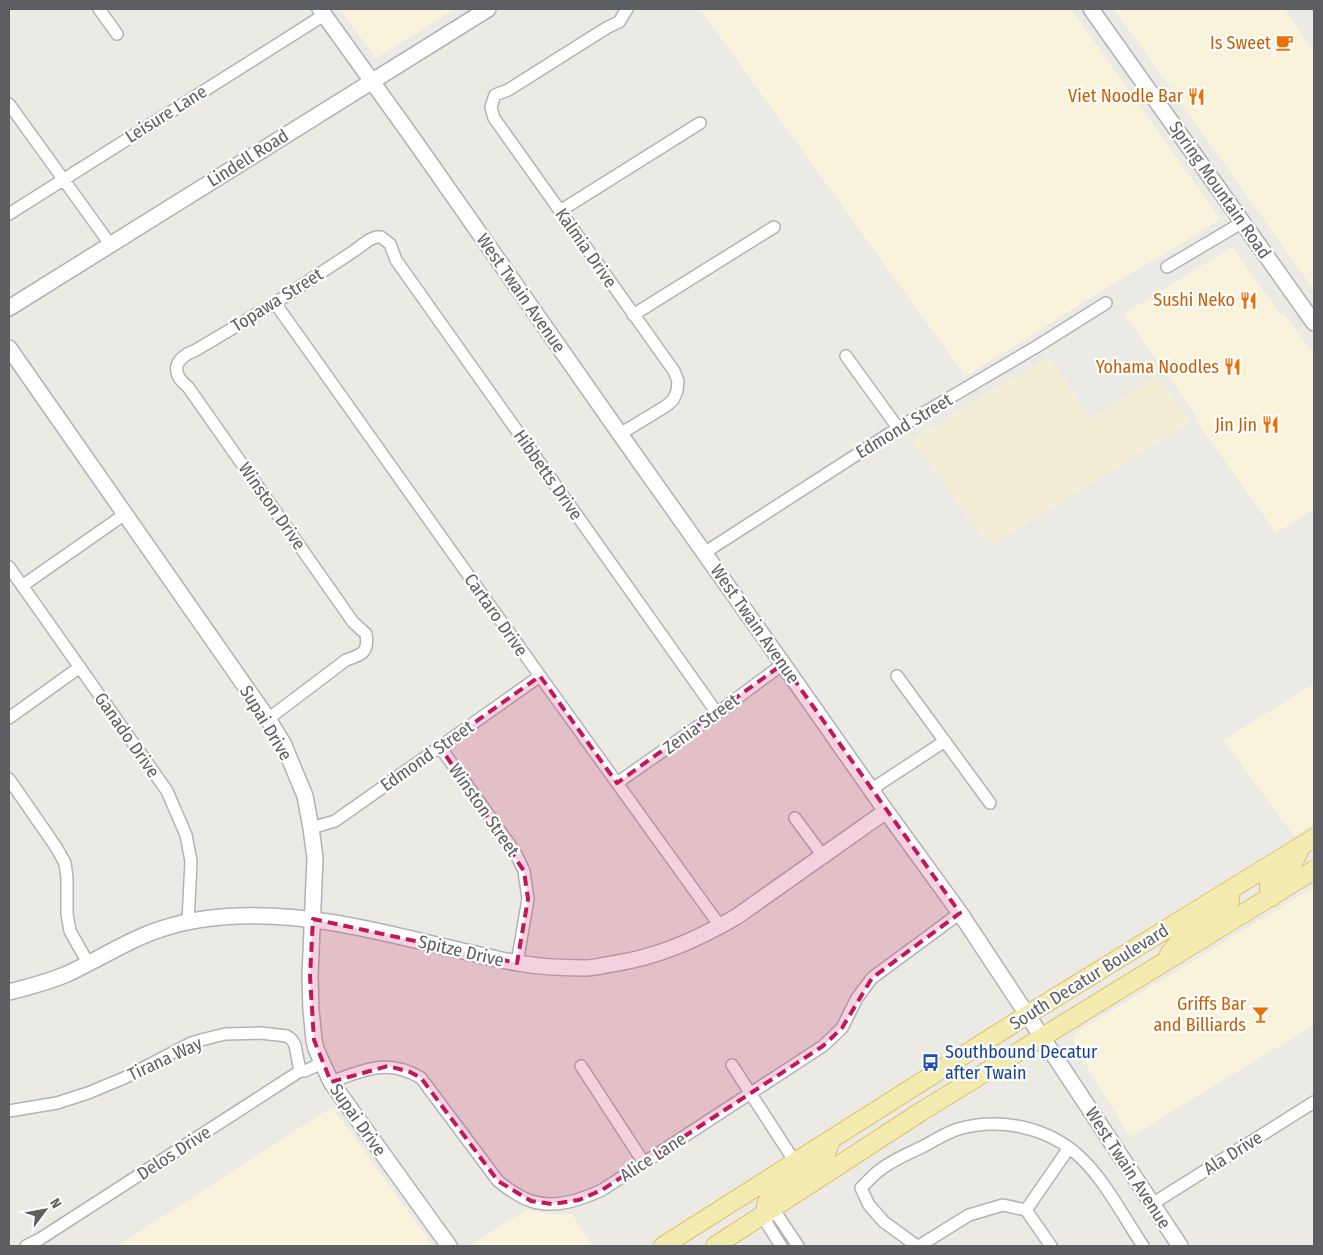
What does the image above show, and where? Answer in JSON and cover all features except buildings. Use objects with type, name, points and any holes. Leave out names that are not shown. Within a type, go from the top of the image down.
[{"type":"main road","name":"South Decatur Boulevard","points":[[662,1246],[1027,1015],[1307,843]]},
{"type":"main road","points":[[1272,897],[1269,890],[1269,882],[1291,868],[1307,843]]},
{"type":"main road","name":"South Decatur Boulevard","points":[[715,1246],[922,1111],[1314,870]]},
{"type":"main road","points":[[1161,964],[1188,931],[1228,906],[1230,901],[1229,891]]},
{"type":"main road","points":[[767,1212],[766,1202],[776,1190],[823,1160],[831,1139]]},
{"type":"street","points":[[99,9],[117,34]]},
{"type":"street","name":"Lindell Road","points":[[9,308],[488,9]]},
{"type":"street","name":"Spring Mountain Road","points":[[1091,9],[1314,324]]},
{"type":"street","name":"Kalmia Drive","points":[[620,434],[673,400],[677,391],[678,381],[674,371],[494,118],[491,106],[495,95],[508,90],[619,22],[627,10]]},
{"type":"street","name":"West Twain Avenue","points":[[322,12],[960,913],[1180,1246]]},
{"type":"street","name":"Leisure Lane","points":[[9,214],[322,12]]},
{"type":"street","points":[[9,104],[110,244]]},
{"type":"street","points":[[560,211],[700,123]]},
{"type":"street","points":[[1168,267],[1243,222]]},
{"type":"street","points":[[634,315],[774,227]]},
{"type":"street","name":"Topawa Street","points":[[177,367],[182,356],[196,350],[275,302],[369,240],[381,237]]},
{"type":"street","name":"Hibbetts Drive","points":[[381,237],[390,244],[396,260],[717,712]]},
{"type":"street","name":"Cartaro Drive","points":[[275,302],[720,926]]},
{"type":"street","name":"Edmond Street","points":[[704,553],[898,428],[1029,352],[1106,303]]},
{"type":"street","name":"Supai Drive","points":[[9,348],[283,742],[305,796],[315,858],[310,976],[314,1040],[331,1082],[449,1246]]},
{"type":"street","points":[[846,356],[898,428]]},
{"type":"street","name":"Winston Drive","points":[[177,367],[180,382],[188,388],[353,622],[366,634],[366,645],[364,652],[360,656],[346,660],[268,719]]},
{"type":"street","points":[[22,586],[125,514]]},
{"type":"street","name":"Ganado Drive","points":[[9,567],[166,791],[186,835],[191,861],[188,922]]},
{"type":"street","name":"Zenia Street","points":[[617,783],[784,664]]},
{"type":"street","points":[[9,718],[80,668]]},
{"type":"street","name":"Edmond Street","points":[[311,828],[335,821],[540,676]]},
{"type":"street","points":[[897,676],[990,803]]},
{"type":"street","points":[[872,789],[945,741]]},
{"type":"street","name":"Winston Street","points":[[440,748],[515,852],[524,871],[528,899],[517,963]]},
{"type":"street","points":[[9,779],[65,863],[68,878],[67,914],[70,930],[88,963]]},
{"type":"street","name":"Spitze Drive","points":[[9,992],[34,986],[66,974],[139,937],[188,922],[237,916],[275,915],[334,922],[517,963],[549,967],[588,968],[624,962],[650,956],[684,944],[736,917],[886,811]]},
{"type":"street","points":[[795,818],[822,856]]},
{"type":"street","name":"Alice Lane","points":[[331,1082],[365,1070],[388,1066],[410,1072],[421,1078],[498,1181],[514,1193],[531,1202],[552,1204],[578,1200],[602,1190],[823,1046],[842,1028],[857,998],[872,978],[960,913]]},
{"type":"street","name":"Tirana Way","points":[[9,1111],[50,1104],[88,1093],[124,1078],[191,1043],[224,1034],[261,1033],[287,1036],[295,1046],[299,1068]]},
{"type":"street","name":"Delos Drive","points":[[26,1246],[40,1239],[299,1068],[306,1071],[321,1060]]},
{"type":"street","points":[[732,1064],[795,1162]]},
{"type":"street","points":[[581,1066],[644,1163]]},
{"type":"street","name":"Ala Drive","points":[[1152,1204],[1314,1102]]},
{"type":"street","points":[[1051,1246],[1026,1210],[1003,1205],[969,1215],[918,1246],[884,1222],[868,1205],[861,1188],[880,1169],[956,1130],[976,1125],[999,1124],[1017,1126],[1035,1130],[1054,1138],[1080,1157],[1100,1180],[1143,1246]]},
{"type":"street","points":[[1026,1210],[1069,1148]]},
{"type":"street","points":[[781,1246],[766,1222],[767,1212],[778,1216],[798,1246]]},
{"type":"highlighted area","points":[[783,664],[960,913],[872,978],[842,1028],[823,1046],[602,1190],[579,1200],[552,1204],[531,1201],[498,1181],[421,1078],[410,1072],[388,1066],[331,1082],[314,1040],[310,976],[313,919],[517,963],[528,899],[524,871],[440,747],[540,676],[617,783]]},
{"type":"shaded area","points":[[340,9],[455,9],[376,58]]},
{"type":"shaded area","points":[[700,9],[1071,9],[1220,219],[965,376]]},
{"type":"shaded area","points":[[1114,9],[1284,9],[1314,51],[1314,290]]},
{"type":"shaded area","points":[[1230,248],[1234,249],[1280,314],[1283,313],[1314,354],[1314,509],[1276,533],[1195,419],[1197,417],[1124,314]]},
{"type":"shaded area","points":[[1314,684],[1314,824],[1294,836],[1223,740]]},
{"type":"shaded area","points":[[1314,887],[1314,1025],[1130,1137],[1074,1045],[1073,1039],[1077,1032]]},
{"type":"shaded area","points":[[332,1107],[433,1246],[117,1246]]},
{"type":"shaded area","points":[[526,1210],[557,1215],[572,1214],[593,1246],[469,1246]]},
{"type":"sand","points":[[1049,358],[1091,419],[1157,375],[1191,422],[990,546],[912,440],[979,398]]},
{"type":"place","name":"Is Sweet","points":[[1285,43]]},
{"type":"place","name":"Viet Noodle Bar","points":[[1197,96]]},
{"type":"place","name":"Sushi Neko","points":[[1249,300]]},
{"type":"place","name":"Yohama Noodles","points":[[1233,367]]},
{"type":"place","name":"Jin Jin","points":[[1271,425]]},
{"type":"place","name":"Griffs Bar and Billiards","points":[[1260,1014]]},
{"type":"place","name":"Southbound Decatur after Twain","points":[[931,1062]]}]
